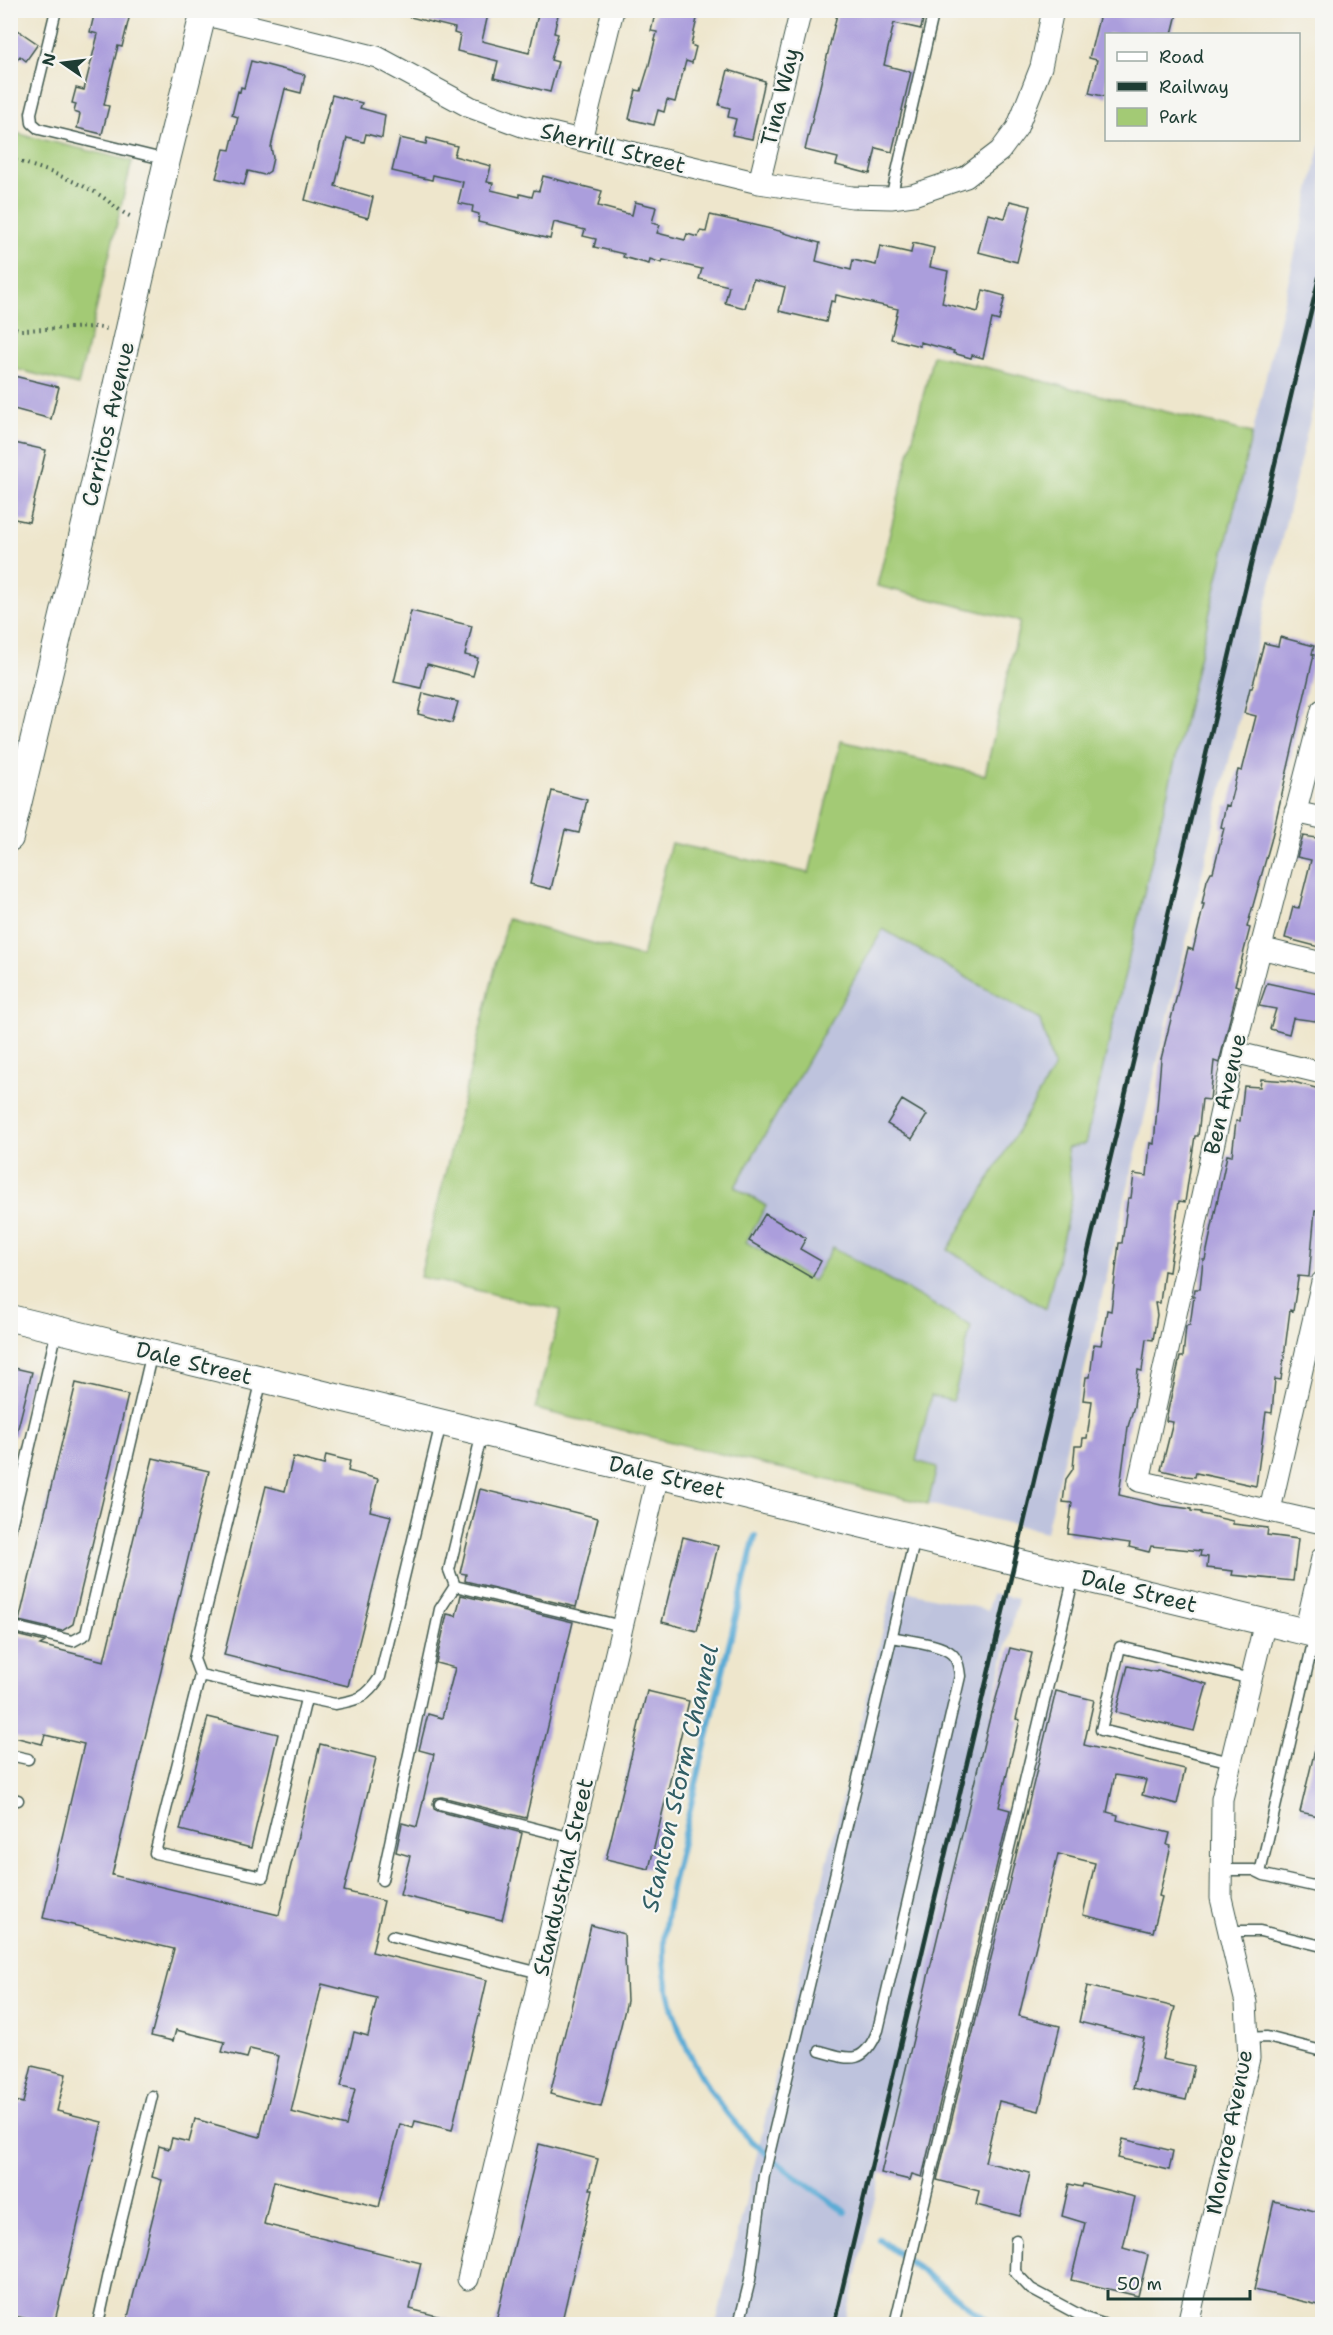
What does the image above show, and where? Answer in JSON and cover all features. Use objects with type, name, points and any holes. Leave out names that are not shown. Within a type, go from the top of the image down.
[{"type":"street","points":[[581,140],[613,10]]},
{"type":"street","name":"Tina Way","points":[[759,183],[801,10]]},
{"type":"street","name":"Sherrill Street","points":[[203,12],[377,57],[470,107],[522,126],[759,183],[852,197],[891,198],[913,195],[966,177],[1000,151],[1017,128],[1041,67],[1053,10]]},
{"type":"street","name":"Cerritos Avenue","points":[[10,838],[203,12]]},
{"type":"street","name":"Ben Avenue","points":[[1270,1510],[1139,1481],[1234,1052],[1323,710]]},
{"type":"street","points":[[1295,812],[1323,818]]},
{"type":"street","points":[[1260,948],[1323,963]]},
{"type":"street","points":[[1234,1052],[1323,1073]]},
{"type":"street","points":[[1323,1282],[1270,1510],[1323,1523]]},
{"type":"street","name":"Dale Street","points":[[10,1318],[1314,1634]]},
{"type":"street","name":"Standustrial Street","points":[[468,2279],[658,1475]]},
{"type":"street","points":[[1314,1634],[1323,1558]]},
{"type":"street","name":"Monroe Avenue","points":[[1188,2325],[1249,2058],[1246,2003],[1221,1898],[1222,1799],[1265,1622]]},
{"type":"lane","points":[[56,10],[31,114],[32,123],[39,129],[167,160]]},
{"type":"lane","points":[[891,198],[934,10]]},
{"type":"lane","points":[[10,1531],[57,1330]]},
{"type":"lane","points":[[10,1626],[73,1641],[86,1634],[152,1352]]},
{"type":"lane","points":[[262,1379],[194,1659],[200,1676],[155,1853],[262,1877],[306,1699]]},
{"type":"lane","points":[[200,1676],[335,1704],[355,1700],[369,1693],[380,1677],[441,1422]]},
{"type":"lane","points":[[455,1586],[448,1570],[483,1432]]},
{"type":"lane","points":[[739,2325],[750,2280],[764,2175],[915,1537]]},
{"type":"lane","points":[[896,2325],[1074,1576]]},
{"type":"lane","points":[[455,1586],[622,1626]]},
{"type":"lane","points":[[382,1880],[440,1609],[455,1586]]},
{"type":"lane","points":[[1260,1873],[1314,1634]]},
{"type":"lane","points":[[820,2051],[850,2059],[862,2056],[872,2044],[878,2030],[960,1676],[957,1662],[952,1655],[941,1648],[892,1637]]},
{"type":"lane","points":[[1231,1762],[1101,1730],[1120,1647],[1251,1679]]},
{"type":"lane","points":[[10,1755],[28,1758]]},
{"type":"lane","points":[[440,1804],[572,1838]]},
{"type":"lane","points":[[1221,1870],[1254,1870],[1322,1888],[1323,1884]]},
{"type":"lane","points":[[1228,1931],[1260,1931],[1323,1946]]},
{"type":"lane","points":[[392,1936],[540,1973]]},
{"type":"lane","points":[[1248,2038],[1267,2037],[1323,2051]]},
{"type":"lane","points":[[98,2325],[152,2096]]},
{"type":"lane","points":[[1016,2240],[1015,2272],[1031,2289],[1103,2325]]},
{"type":"path","points":[[10,159],[67,178],[100,195],[122,213],[153,225]]},
{"type":"path","points":[[10,326],[21,330],[95,327],[128,333]]},
{"type":"shaded area","points":[[1322,139],[1322,369],[1046,1532],[928,1504],[937,1467],[916,1462],[931,1396],[952,1401],[834,1247],[813,1281],[746,1242],[735,1188],[882,929],[1040,1020],[1054,1068],[948,1250],[1072,1198],[1067,1148],[1085,1143]]},
{"type":"shaded area","points":[[893,1588],[988,1610],[992,1593],[1018,1599],[845,2324],[716,2324]]},
{"type":"green space","points":[[11,132],[132,161],[78,385],[11,368]]},
{"type":"green space","points":[[933,355],[1252,433],[1085,1144],[1067,1148],[1072,1198],[1046,1309],[948,1250],[1054,1068],[1040,1020],[883,929],[735,1187],[766,1206],[746,1242],[813,1281],[833,1247],[971,1326],[953,1401],[931,1396],[916,1461],[937,1467],[928,1504],[535,1409],[561,1310],[420,1277],[507,919],[642,957],[671,843],[809,873],[841,741],[985,775],[1020,621],[877,586]]},
{"type":"building","points":[[131,10],[122,47],[118,46],[110,78],[104,105],[109,106],[102,134],[77,128],[80,114],[74,112],[76,104],[72,103],[76,88],[84,90],[98,34],[90,32],[95,11]]},
{"type":"building","points":[[407,10],[489,10],[482,41],[529,53],[539,10],[559,10],[554,33],[558,34],[551,60],[558,62],[550,92],[494,78],[498,61],[457,51],[460,35],[454,33],[455,28],[406,16]]},
{"type":"building","points":[[656,10],[699,10],[691,45],[696,47],[692,63],[686,61],[675,102],[667,100],[664,112],[658,110],[654,125],[629,119],[636,90],[641,91],[649,65],[657,32],[651,31]]},
{"type":"building","points":[[838,10],[925,10],[921,29],[894,23],[884,65],[911,72],[892,152],[876,148],[870,174],[836,165],[838,158],[805,150]]},
{"type":"building","points":[[1101,10],[1178,10],[1172,33],[1105,33],[1105,97],[1089,93],[1097,60],[1089,58]]},
{"type":"building","points":[[10,25],[38,44],[26,61],[20,56],[10,69]]},
{"type":"building","points":[[251,61],[305,75],[301,93],[285,89],[271,147],[273,158],[270,171],[264,175],[248,171],[244,185],[216,178],[224,149],[230,150],[238,117],[232,115],[238,91],[240,92],[241,87],[244,88]]},
{"type":"building","points":[[728,70],[765,81],[752,139],[732,135],[736,119],[728,117],[730,108],[719,105]]},
{"type":"building","points":[[332,95],[362,103],[360,108],[385,115],[382,138],[366,134],[364,142],[347,138],[335,186],[373,197],[368,218],[305,200]]},
{"type":"building","points":[[400,138],[426,144],[427,138],[457,146],[454,156],[491,166],[487,182],[493,183],[491,190],[520,197],[520,194],[532,197],[534,190],[539,191],[543,176],[602,191],[598,206],[632,215],[635,202],[656,207],[652,223],[660,225],[657,233],[685,240],[687,234],[698,237],[700,231],[706,232],[710,215],[820,243],[816,261],[851,270],[853,260],[876,265],[880,246],[911,253],[913,243],[934,248],[930,267],[948,271],[942,303],[978,312],[983,290],[1005,296],[999,321],[992,319],[983,358],[972,355],[971,358],[920,342],[920,346],[891,339],[898,309],[836,295],[835,302],[831,301],[826,322],[779,311],[785,287],[753,279],[745,308],[725,303],[729,286],[699,279],[702,269],[663,260],[662,263],[650,259],[649,264],[623,257],[624,254],[594,247],[596,239],[583,236],[585,230],[554,222],[550,239],[478,222],[479,214],[472,212],[473,206],[458,203],[463,182],[433,175],[432,180],[392,171]]},
{"type":"building","points":[[1010,201],[1031,206],[1017,262],[978,252],[988,214],[1005,218]]},
{"type":"building","points":[[10,375],[59,387],[51,419],[10,408]]},
{"type":"building","points":[[10,442],[46,450],[29,522],[10,518]]},
{"type":"building","points":[[411,611],[472,626],[465,655],[478,658],[473,676],[427,664],[421,688],[394,682]]},
{"type":"building","points":[[1280,637],[1314,646],[1312,654],[1314,655],[1271,841],[1247,927],[1250,928],[1235,985],[1238,986],[1219,1063],[1214,1061],[1210,1100],[1202,1099],[1198,1136],[1195,1136],[1185,1202],[1179,1201],[1169,1272],[1164,1271],[1160,1303],[1155,1303],[1157,1315],[1153,1340],[1146,1339],[1142,1371],[1138,1370],[1119,1495],[1191,1509],[1201,1514],[1233,1521],[1233,1524],[1268,1528],[1267,1535],[1298,1539],[1293,1581],[1232,1575],[1233,1571],[1207,1568],[1208,1557],[1200,1556],[1201,1551],[1151,1546],[1149,1552],[1129,1547],[1130,1543],[1068,1534],[1072,1503],[1063,1502],[1066,1479],[1073,1469],[1075,1446],[1082,1446],[1083,1438],[1087,1438],[1092,1401],[1083,1400],[1086,1377],[1090,1377],[1094,1344],[1101,1345],[1107,1310],[1111,1311],[1119,1243],[1122,1243],[1134,1174],[1147,1176],[1150,1143],[1154,1144],[1161,1059],[1188,948],[1193,950],[1207,880],[1213,872],[1224,828],[1221,827],[1226,805],[1229,806],[1238,770],[1242,771],[1256,716],[1244,713],[1250,688],[1252,688],[1264,643],[1278,646]]},
{"type":"building","points":[[423,693],[458,702],[452,723],[418,714]]},
{"type":"building","points":[[552,791],[587,800],[579,833],[565,830],[551,889],[530,884]]},
{"type":"building","points":[[1303,836],[1323,839],[1323,948],[1285,938],[1293,907],[1299,908],[1311,860],[1297,857]]},
{"type":"building","points":[[1267,983],[1323,995],[1323,1022],[1293,1018],[1289,1034],[1270,1029],[1276,1009],[1259,1006]]},
{"type":"building","points":[[1261,1079],[1290,1081],[1323,1090],[1323,1211],[1315,1210],[1309,1277],[1298,1276],[1293,1311],[1290,1310],[1281,1380],[1275,1379],[1272,1413],[1266,1412],[1256,1486],[1196,1473],[1195,1477],[1161,1470],[1173,1422],[1166,1421],[1180,1357],[1183,1357],[1186,1326],[1190,1325],[1195,1289],[1200,1289],[1203,1260],[1205,1260],[1227,1155],[1232,1156],[1236,1121],[1240,1121],[1244,1086],[1260,1087]]},
{"type":"building","points":[[902,1100],[927,1115],[912,1139],[887,1124]]},
{"type":"building","points":[[765,1214],[806,1238],[800,1249],[821,1261],[812,1278],[749,1241]]},
{"type":"building","points":[[10,1367],[32,1372],[16,1436],[10,1435]]},
{"type":"building","points":[[76,1383],[128,1395],[73,1624],[62,1631],[19,1621]]},
{"type":"building","points":[[326,1455],[350,1461],[348,1471],[378,1479],[370,1511],[391,1516],[348,1686],[224,1655],[266,1486],[285,1491],[293,1457],[324,1465]]},
{"type":"building","points":[[153,1458],[209,1471],[112,1875],[279,1915],[320,1744],[376,1758],[344,1891],[384,1901],[372,1952],[487,1980],[452,2130],[415,2121],[413,2128],[400,2124],[379,2207],[274,2181],[264,2224],[421,2263],[410,2309],[449,2319],[448,2325],[126,2325],[162,2180],[152,2177],[159,2146],[169,2149],[172,2138],[189,2142],[195,2119],[260,2137],[279,2056],[250,2049],[247,2058],[222,2052],[225,2042],[176,2030],[173,2041],[151,2036],[174,1949],[43,1918],[84,1744],[45,1735],[42,1744],[10,1736],[10,1638],[15,1639],[16,1635],[45,1642],[40,1645],[104,1661]],"holes":[[[322,1984],[377,1998],[368,2036],[354,2032],[341,2086],[355,2089],[346,2126],[291,2112]]]},
{"type":"building","points":[[480,1489],[598,1518],[576,1607],[465,1581],[466,1574],[460,1573]]},
{"type":"building","points":[[683,1537],[718,1546],[697,1631],[662,1622]]},
{"type":"building","points":[[461,1595],[573,1622],[526,1818],[442,1797],[435,1798],[433,1803],[434,1809],[438,1811],[522,1833],[502,1920],[400,1895],[410,1856],[396,1852],[402,1823],[417,1827],[434,1754],[419,1750],[428,1714],[442,1718],[455,1668],[436,1663],[447,1614],[456,1616]]},
{"type":"building","points":[[1010,1648],[1032,1653],[1016,1719],[1020,1720],[999,1807],[1010,1810],[922,2177],[912,2174],[910,2180],[881,2173],[991,1713]]},
{"type":"building","points":[[1128,1666],[1156,1672],[1157,1670],[1207,1684],[1194,1731],[1116,1712]]},
{"type":"building","points":[[647,1691],[689,1701],[649,1869],[606,1859]]},
{"type":"building","points":[[1056,1691],[1094,1700],[1084,1745],[1185,1769],[1177,1804],[1142,1795],[1146,1780],[1115,1775],[1107,1812],[1118,1815],[1117,1820],[1170,1833],[1167,1845],[1171,1846],[1153,1932],[1083,1915],[1095,1863],[1058,1854],[1019,2016],[1060,2026],[1039,2111],[999,2101],[985,2162],[1030,2173],[1020,2216],[976,2205],[979,2191],[937,2180]]},
{"type":"building","points":[[208,1717],[278,1734],[251,1848],[180,1830]]},
{"type":"building","points":[[1317,1741],[1323,1742],[1323,1817],[1300,1812]]},
{"type":"building","points":[[591,1925],[624,1934],[627,2001],[601,2107],[550,2094]]},
{"type":"building","points":[[1087,1986],[1175,2007],[1162,2059],[1194,2066],[1186,2100],[1133,2088],[1144,2038],[1079,2022]]},
{"type":"building","points":[[32,2066],[66,2074],[57,2111],[102,2122],[54,2325],[10,2315],[10,2100],[23,2103]]},
{"type":"building","points":[[1123,2139],[1173,2151],[1169,2170],[1118,2158]]},
{"type":"building","points":[[539,2144],[598,2159],[561,2325],[495,2325]]},
{"type":"building","points":[[1069,2184],[1082,2187],[1083,2184],[1135,2197],[1123,2248],[1148,2255],[1138,2296],[1071,2280],[1085,2223],[1062,2216]]},
{"type":"building","points":[[1274,2201],[1323,2213],[1323,2306],[1254,2290]]},
{"type":"waterway","name":"Stanton Storm Channel","points":[[755,1536],[673,1880],[664,1937],[665,1971],[682,2037],[715,2098],[755,2144],[845,2212]]},
{"type":"waterway","name":"Stanton Storm Channel","points":[[879,2239],[992,2324]]},
{"type":"railway","points":[[834,2324],[1322,265]]}]
